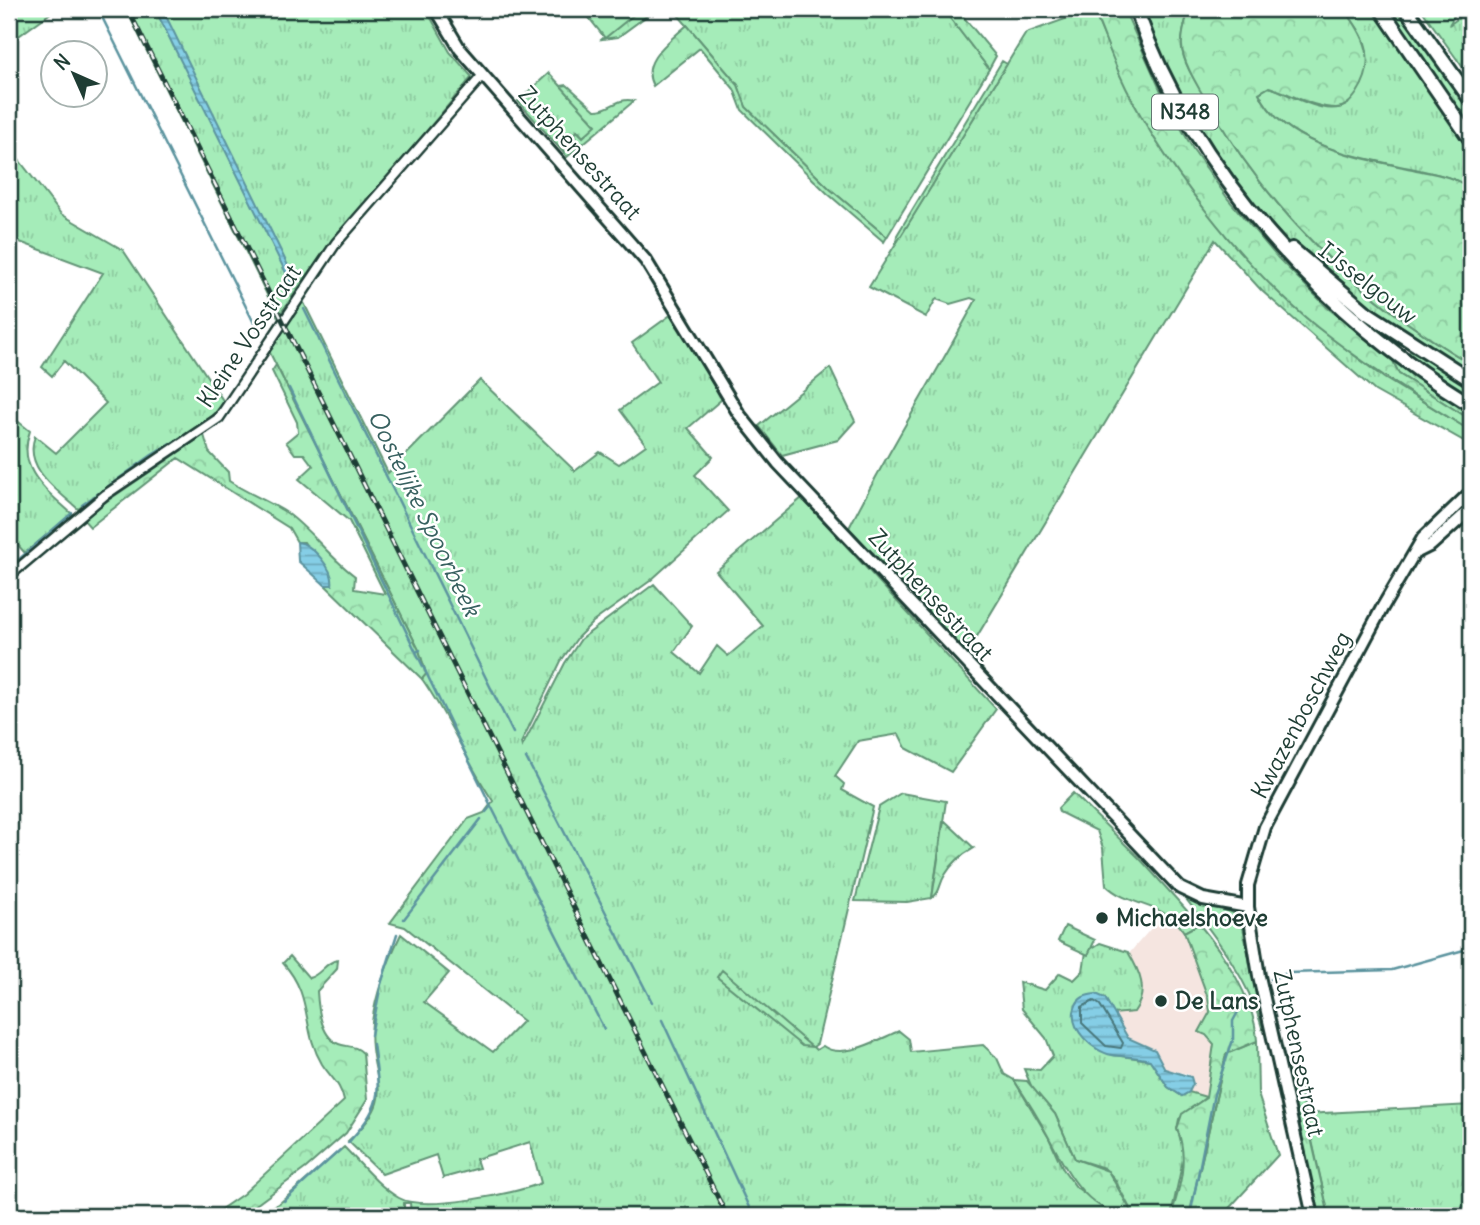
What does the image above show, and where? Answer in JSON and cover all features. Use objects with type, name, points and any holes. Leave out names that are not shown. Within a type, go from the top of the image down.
[{"type":"main road","name":"IJsselgouw","points":[[1136,9],[1186,114],[1249,207],[1299,267],[1341,309],[1405,360],[1471,405]]},
{"type":"main road","points":[[1381,9],[1471,140]]},
{"type":"main road","points":[[1406,9],[1471,100]]},
{"type":"main road","name":"IJsselgouw","points":[[1249,207],[1304,260],[1360,308],[1471,380]]},
{"type":"main road","name":"IJsselgouw","points":[[1455,393],[1471,399]]},
{"type":"street","name":"Zutphensestraat","points":[[436,9],[460,49],[646,261],[739,414],[778,463],[1180,888],[1203,899],[1248,907],[1259,976],[1313,1216]]},
{"type":"street","name":"Kleine Vosstraat","points":[[9,576],[105,495],[219,418],[336,243],[482,75]]},
{"type":"street","name":"Kwazenboschweg","points":[[1248,907],[1248,885],[1265,827],[1391,591],[1423,538],[1471,492]]},
{"type":"street","name":"Kwazenboschweg","points":[[1417,552],[1431,545],[1471,509]]},
{"type":"shaded area","name":"De Lans","points":[[1158,909],[1182,928],[1208,998],[1210,1012],[1199,1031],[1214,1044],[1206,1097],[1189,1092],[1193,1084],[1188,1074],[1165,1069],[1155,1049],[1128,1038],[1113,1014],[1118,966],[1154,925]]},
{"type":"green space","points":[[9,9],[56,9],[9,43]]},
{"type":"green space","points":[[126,9],[426,9],[450,52],[472,77],[318,260],[278,317]]},
{"type":"green space","points":[[582,9],[641,9],[605,38]]},
{"type":"green space","points":[[637,9],[673,9],[648,15],[618,37],[602,39]]},
{"type":"green space","points":[[673,9],[943,9],[989,69],[887,237],[830,189],[746,107],[738,85]]},
{"type":"green space","points":[[943,9],[957,9],[996,56],[989,69]]},
{"type":"green space","points":[[1080,9],[1093,9],[1120,74],[1227,237],[1316,326],[1384,378],[1471,431],[1471,445],[1375,391],[1262,291],[1215,240],[967,653],[849,528],[976,300],[971,298],[950,304],[936,299],[926,317],[869,287],[1026,33],[1082,13]]},
{"type":"green space","points":[[1093,9],[1124,9],[1164,98],[1193,149],[1228,199],[1278,258],[1329,309],[1392,359],[1399,374],[1471,420],[1471,431],[1392,382],[1317,327],[1289,303],[1233,244],[1179,175],[1135,106]]},
{"type":"green space","points":[[1142,9],[1189,9],[1182,37],[1185,60],[1234,144],[1261,182],[1322,252],[1392,312],[1471,364],[1471,375],[1410,342],[1290,244],[1252,204],[1181,99]]},
{"type":"green space","points":[[1189,9],[1344,9],[1363,39],[1368,59],[1363,81],[1351,101],[1340,108],[1327,107],[1269,87],[1259,93],[1271,112],[1287,127],[1327,148],[1445,176],[1471,189],[1471,364],[1431,339],[1357,284],[1292,220],[1263,185],[1236,148],[1189,69],[1182,41]]},
{"type":"green space","points":[[1344,9],[1372,9],[1471,148],[1471,189],[1442,176],[1325,146],[1286,126],[1271,111],[1259,93],[1269,87],[1319,107],[1339,108],[1348,104],[1367,56],[1362,36]]},
{"type":"green space","points":[[1387,9],[1401,9],[1471,106],[1471,134]]},
{"type":"green space","points":[[1421,9],[1458,9],[1449,25],[1471,9],[1471,79]]},
{"type":"green space","points":[[687,25],[738,85],[746,107],[830,189],[887,237],[884,242],[827,193],[742,110],[734,89],[700,48],[653,86],[650,68],[653,60]]},
{"type":"green space","points":[[1002,61],[1007,64],[896,244],[897,235]]},
{"type":"green space","points":[[549,73],[597,125],[583,137],[578,131],[576,141],[563,152],[518,101]]},
{"type":"green space","points":[[567,85],[595,110],[623,100],[634,101],[567,157],[563,152],[576,141],[577,131],[583,137],[596,125],[561,86]]},
{"type":"green space","points":[[9,147],[61,214],[123,250],[224,402],[210,419],[78,509],[44,477],[34,458],[33,448],[35,436],[56,453],[106,403],[64,361],[52,376],[42,367],[103,273],[9,238]]},
{"type":"green space","points":[[301,297],[388,473],[480,380],[575,471],[600,452],[619,464],[646,445],[620,410],[658,382],[632,343],[672,314],[722,399],[688,428],[713,457],[695,475],[728,511],[650,581],[593,622],[578,637],[561,661],[521,743],[522,747],[565,663],[581,639],[654,584],[692,626],[674,652],[699,673],[717,646],[728,656],[763,626],[716,571],[802,498],[996,709],[951,772],[906,748],[899,734],[858,741],[835,776],[844,784],[842,790],[873,807],[817,1044],[813,1047],[816,1050],[823,1046],[831,1050],[851,1050],[899,1031],[909,1039],[911,1052],[983,1045],[997,1058],[1004,1074],[1014,1080],[1049,1138],[1063,1169],[1076,1187],[1116,1216],[411,1216],[410,1203],[404,1203],[404,1216],[257,1216],[281,1202],[344,1147],[384,1187],[399,1198],[411,1202],[469,1200],[541,1183],[530,1142],[476,1159],[479,1168],[443,1178],[436,1155],[382,1174],[348,1141],[365,1124],[378,1097],[372,1022],[383,977],[401,934],[449,973],[424,1002],[493,1052],[523,1021],[405,927],[390,923],[468,819],[484,813],[493,801],[422,679],[426,673],[419,650],[268,349]]},
{"type":"green space","points":[[1410,351],[1471,384],[1471,398],[1407,356]]},
{"type":"green space","points":[[1392,359],[1471,407],[1471,420],[1399,374]]},
{"type":"green space","points":[[276,365],[419,650],[426,674],[422,679],[325,585],[332,585],[304,542],[297,542],[289,528],[178,458],[90,527],[82,518],[204,435],[209,452],[228,472],[229,481],[296,520],[355,576],[354,589],[385,594],[349,521],[299,479],[313,466],[304,454],[295,454],[286,442],[298,432],[297,422],[272,371]]},
{"type":"green space","points":[[830,368],[855,421],[838,440],[782,455],[759,426]]},
{"type":"green space","points":[[10,415],[30,431],[27,457],[36,478],[72,514],[25,553],[9,535]]},
{"type":"green space","points":[[901,793],[946,801],[932,898],[907,902],[855,901],[879,807]]},
{"type":"green space","points":[[1073,793],[1141,860],[1199,924],[1184,932],[1167,915],[1125,898],[1106,885],[1103,848],[1097,831],[1059,812],[1058,808]]},
{"type":"green space","points":[[944,820],[974,848],[951,867],[932,898]]},
{"type":"green space","points":[[1182,894],[1236,914],[1242,922],[1263,1031],[1240,976]]},
{"type":"green space","points":[[1199,924],[1237,978],[1251,1010],[1257,1041],[1226,1054],[1189,1216],[1171,1216],[1183,1162],[1177,1129],[1182,1114],[1206,1098],[1214,1044],[1199,1032],[1210,1012],[1208,998],[1184,932]]},
{"type":"green space","points":[[1065,926],[1095,940],[1088,955],[1058,941]]},
{"type":"green space","points":[[1100,943],[1128,952],[1139,974],[1142,989],[1134,1012],[1113,1014],[1105,998],[1093,1046],[1113,1055],[1150,1060],[1168,1087],[1182,1096],[1189,1092],[1206,1097],[1179,1119],[1177,1129],[1184,1144],[1184,1155],[1171,1216],[1134,1216],[1114,1178],[1104,1168],[1075,1159],[1055,1114],[1032,1088],[1024,1069],[1040,1070],[1053,1056],[1046,1038],[1022,1009],[1019,982],[1045,990],[1060,973],[1074,980],[1083,971],[1086,952]]},
{"type":"green space","points":[[290,956],[309,978],[338,960],[337,969],[317,991],[320,1015],[329,1037],[363,1053],[367,1100],[346,1133],[306,1168],[241,1216],[211,1216],[243,1194],[344,1101],[316,1051],[299,988],[283,963]]},
{"type":"green space","points":[[722,970],[812,1047],[802,1046],[717,977]]},
{"type":"green space","points":[[1257,1041],[1258,1094],[1278,1155],[1222,1216],[1189,1216],[1226,1054]]},
{"type":"green space","points":[[1285,1069],[1297,1077],[1329,1216],[1319,1216]]},
{"type":"green space","points":[[1014,1080],[1027,1081],[1055,1114],[1075,1159],[1108,1171],[1134,1216],[1118,1214],[1104,1208],[1081,1189],[1071,1177]]},
{"type":"green space","points":[[1471,1105],[1471,1216],[1329,1216],[1306,1114]]},
{"type":"water","points":[[155,9],[162,9],[164,12],[296,282],[292,285]]},
{"type":"water","points":[[297,542],[309,547],[321,559],[330,573],[332,585],[325,585],[298,561]]},
{"type":"water","points":[[1096,994],[1105,998],[1128,1038],[1155,1050],[1165,1069],[1191,1077],[1193,1084],[1189,1092],[1182,1096],[1168,1087],[1150,1060],[1105,1053],[1084,1038],[1075,1023],[1075,1008],[1083,997]]},
{"type":"waterway","points":[[98,9],[258,331]]},
{"type":"waterway","name":"Oostelijke Spoorbeek","points":[[304,309],[513,733]]},
{"type":"waterway","points":[[289,388],[416,652]]},
{"type":"waterway","points":[[82,505],[152,455],[195,429]]},
{"type":"waterway","points":[[9,568],[72,513]]},
{"type":"waterway","points":[[420,650],[416,652],[491,806],[486,812]]},
{"type":"waterway","name":"Oostelijke Spoorbeek","points":[[526,758],[652,1002]]},
{"type":"waterway","points":[[491,806],[604,1029]]},
{"type":"waterway","points":[[404,919],[481,819]]},
{"type":"waterway","points":[[371,1035],[381,984],[397,934]]},
{"type":"waterway","points":[[1271,979],[1288,973],[1392,970],[1471,948]]},
{"type":"waterway","points":[[1190,1216],[1214,1094],[1233,1040],[1233,1021],[1239,1010]]},
{"type":"waterway","name":"Oostelijke Spoorbeek","points":[[662,1020],[753,1216]]},
{"type":"waterway","points":[[348,1143],[368,1118],[377,1098],[373,1044]]},
{"type":"waterway","points":[[284,1201],[340,1150]]},
{"type":"railway","points":[[128,9],[727,1216]]},
{"type":"place","name":"Michaelshoeve","points":[[1102,918]]},
{"type":"place","name":"De Lans","points":[[1161,1001]]}]
